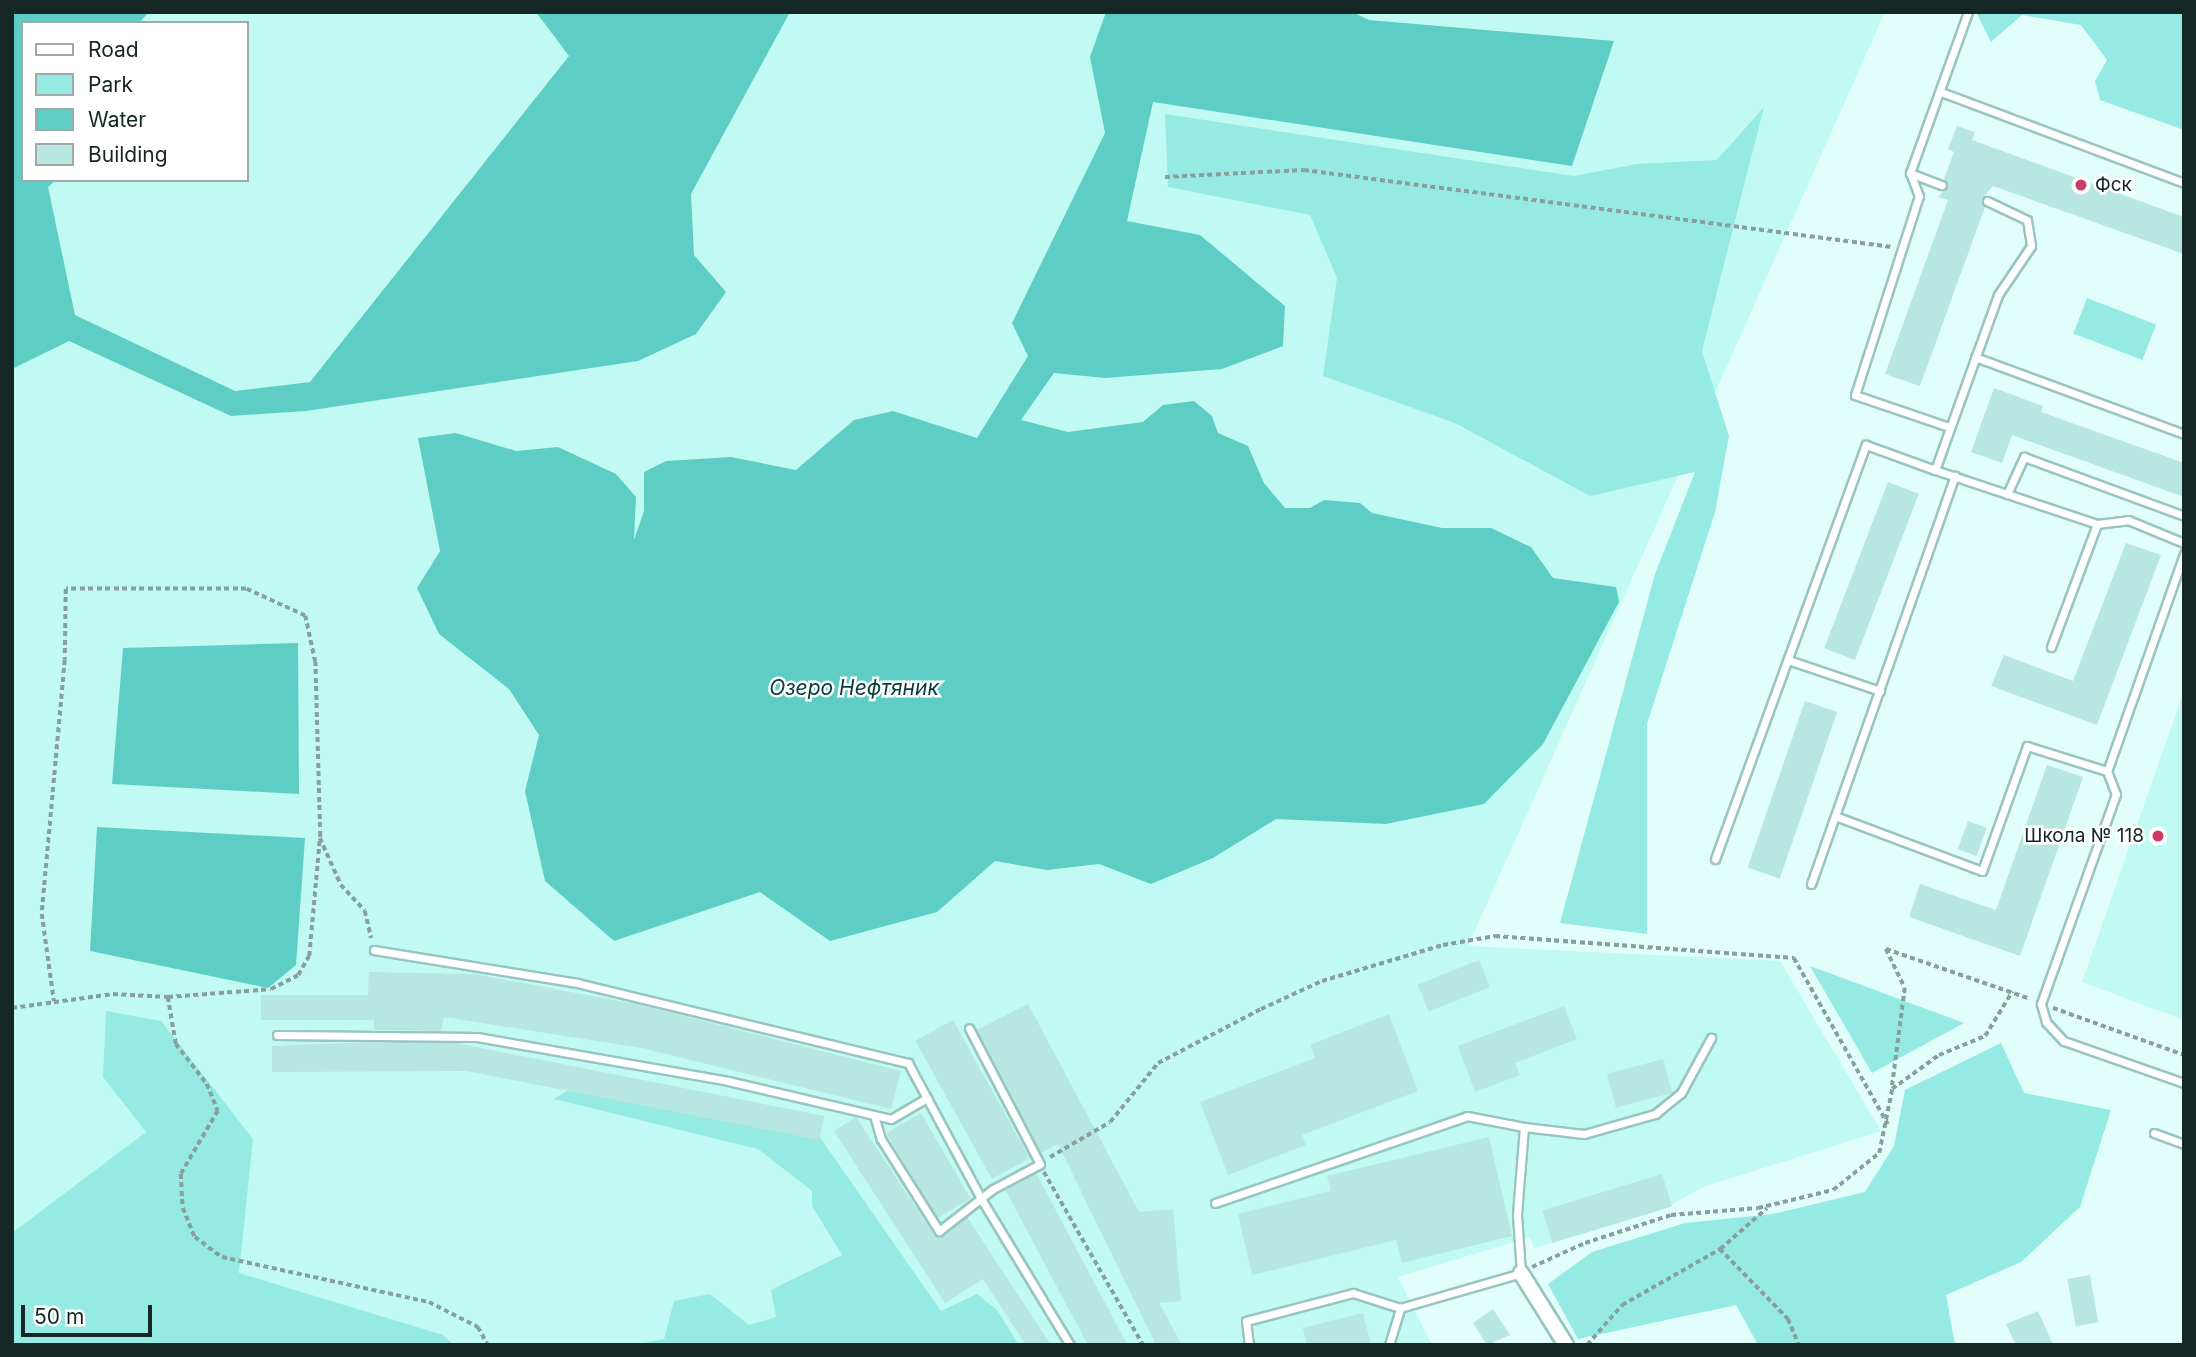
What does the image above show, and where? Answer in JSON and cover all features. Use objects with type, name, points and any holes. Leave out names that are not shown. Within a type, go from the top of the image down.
[{"type":"street","points":[[1521,1273],[1566,1345]]},
{"type":"lane","points":[[1949,427],[1855,395],[1920,196],[1910,173],[1968,12]]},
{"type":"lane","points":[[1941,92],[2184,183]]},
{"type":"lane","points":[[1910,173],[1942,185]]},
{"type":"lane","points":[[1936,470],[1949,427],[1998,295],[2031,246],[2027,220],[1987,201]]},
{"type":"lane","points":[[1975,357],[2184,434]]},
{"type":"lane","points":[[1715,859],[1866,445],[2097,524],[2128,520],[2184,543]]},
{"type":"lane","points":[[2007,494],[2024,457],[2184,516]]},
{"type":"lane","points":[[1811,884],[1955,476]]},
{"type":"lane","points":[[2051,647],[2097,524]]},
{"type":"lane","points":[[2184,554],[2106,771],[2116,794],[2041,1004],[2046,1022],[2064,1041],[2184,1083]]},
{"type":"lane","points":[[1788,660],[1880,691]]},
{"type":"lane","points":[[1835,816],[1982,871],[2027,746],[2106,771]]},
{"type":"lane","points":[[374,950],[577,983],[908,1063],[983,1202],[1070,1345]]},
{"type":"lane","points":[[874,1115],[881,1139],[939,1231],[983,1202],[993,1189],[1040,1164],[969,1028]]},
{"type":"lane","points":[[277,1035],[477,1037],[728,1081],[891,1119],[927,1098]]},
{"type":"lane","points":[[1215,1203],[1467,1116],[1524,1127],[1584,1133],[1655,1114],[1681,1093],[1711,1038]]},
{"type":"lane","points":[[1249,1345],[1245,1321],[1353,1293],[1400,1308],[1521,1273],[1517,1214],[1524,1127]]},
{"type":"lane","points":[[2154,1133],[2184,1144]]},
{"type":"lane","points":[[1389,1345],[1400,1308]]},
{"type":"path","points":[[1165,177],[1304,170],[1903,248]]},
{"type":"path","points":[[12,1008],[113,994],[168,997],[271,989],[298,975],[309,956],[320,836],[315,662],[305,616],[246,589],[66,589],[65,660],[42,914],[54,1001]]},
{"type":"path","points":[[320,836],[341,885],[365,911],[374,950]]},
{"type":"path","points":[[1143,1345],[1040,1164],[1110,1122],[1158,1063],[1261,1009],[1322,981],[1443,945],[1495,936],[1794,958],[1888,1124]]},
{"type":"path","points":[[1521,1273],[1585,1243],[1671,1215],[1772,1205],[1833,1189],[1879,1153],[1888,1124],[1906,988],[1886,949]]},
{"type":"path","points":[[1892,1089],[1939,1055],[1985,1036],[2012,992]]},
{"type":"path","points":[[168,997],[176,1044],[207,1084],[218,1111],[181,1174],[183,1208],[195,1237],[222,1257],[429,1302],[478,1327],[488,1345]]},
{"type":"path","points":[[1587,1345],[1622,1304],[1720,1249],[1772,1205]]},
{"type":"path","points":[[1720,1249],[1788,1319],[1799,1345]]},
{"type":"shaded area","points":[[12,12],[1885,12],[1468,946],[1780,961],[1881,1131],[1703,1187],[1666,1208],[1534,1248],[1530,1237],[1398,1277],[1432,1345],[12,1345]]},
{"type":"shaded area","name":"Школа № 118","points":[[2184,691],[2184,1020],[2082,982]]},
{"type":"green space","points":[[1976,12],[2184,12],[2184,130],[2100,100],[2095,81],[2107,60],[2081,25],[2022,15],[1991,42]]},
{"type":"green space","points":[[1764,107],[1702,351],[1729,436],[1715,512],[1647,724],[1647,934],[1560,923],[1655,574],[1695,472],[1590,496],[1455,423],[1323,376],[1337,278],[1310,215],[1168,187],[1165,114],[1574,176],[1637,164],[1717,160]]},
{"type":"green space","points":[[2087,298],[2156,325],[2142,360],[2073,333]]},
{"type":"green space","points":[[1810,966],[1964,1023],[1872,1073]]},
{"type":"green space","points":[[106,1011],[161,1021],[253,1139],[239,1273],[443,1335],[454,1345],[12,1345],[12,1233],[146,1132],[103,1077]]},
{"type":"green space","points":[[2001,1043],[2024,1093],[2111,1110],[2080,1207],[2021,1262],[1946,1295],[1955,1345],[1758,1345],[1736,1305],[1578,1339],[1548,1284],[1592,1252],[1685,1223],[1773,1214],[1865,1192],[1894,1146],[1905,1090]]},
{"type":"green space","points":[[586,1079],[812,1126],[941,1311],[977,1294],[997,1310],[1019,1345],[633,1345],[664,1339],[674,1301],[710,1294],[749,1325],[776,1317],[771,1290],[842,1255],[812,1206],[812,1191],[758,1149],[554,1099]]},
{"type":"water","points":[[12,12],[149,12],[141,21],[21,21],[21,182],[54,182],[48,187],[75,315],[235,391],[310,382],[569,56],[536,12],[790,12],[691,194],[694,255],[726,292],[696,334],[638,361],[306,411],[231,416],[69,341],[12,369]]},
{"type":"water","name":"Озеро Нефтяник","points":[[1106,12],[1352,12],[1369,20],[1614,41],[1572,166],[1153,102],[1127,221],[1200,235],[1285,306],[1283,346],[1222,369],[1105,378],[1054,373],[1021,420],[1068,432],[1143,422],[1163,405],[1194,401],[1212,416],[1218,433],[1248,446],[1264,483],[1285,508],[1310,508],[1324,500],[1360,503],[1372,513],[1442,528],[1491,528],[1531,547],[1553,578],[1616,587],[1619,602],[1543,744],[1484,804],[1386,824],[1276,819],[1213,858],[1151,884],[1099,864],[1047,870],[995,861],[937,912],[830,941],[760,892],[614,941],[545,881],[525,791],[539,735],[509,689],[439,634],[417,588],[440,551],[418,438],[456,433],[516,451],[558,447],[616,474],[636,497],[634,540],[644,511],[644,472],[666,461],[731,457],[796,470],[854,420],[893,411],[977,438],[1028,356],[1012,323],[1105,133],[1090,57]]},
{"type":"water","points":[[298,643],[299,794],[112,784],[123,648]]},
{"type":"water","points":[[97,827],[305,838],[296,965],[268,988],[90,951]]},
{"type":"building","points":[[1957,126],[1975,132],[1972,140],[2184,217],[2184,254],[1993,186],[1981,199],[1985,207],[1920,386],[1885,374],[1948,200],[1938,197],[1948,186],[1944,179],[1954,152],[1948,149]]},
{"type":"building","points":[[1994,388],[2043,406],[2041,412],[2184,463],[2184,497],[2012,435],[2002,463],[1971,452]]},
{"type":"building","points":[[1888,482],[1919,494],[1855,660],[1824,648]]},
{"type":"building","points":[[2126,543],[2161,555],[2097,725],[1991,686],[2004,655],[2073,681]]},
{"type":"building","points":[[1805,701],[1837,712],[1780,878],[1748,867]]},
{"type":"building","points":[[2047,765],[2083,777],[2020,956],[1909,917],[1920,884],[1996,910]]},
{"type":"building","points":[[1968,821],[1987,828],[1977,856],[1958,849]]},
{"type":"building","points":[[1479,960],[1490,987],[1429,1012],[1418,985]]},
{"type":"building","points":[[369,972],[474,974],[640,1005],[901,1071],[891,1109],[641,1048],[444,1017],[441,1031],[374,1030],[374,1020],[261,1020],[261,995],[368,995]]},
{"type":"building","points":[[1028,1004],[1139,1212],[1173,1209],[1181,1301],[1159,1303],[1182,1345],[1156,1345],[1058,1144],[1041,1153],[977,1030]]},
{"type":"building","points":[[1564,1006],[1577,1039],[1515,1063],[1520,1075],[1475,1092],[1458,1046]]},
{"type":"building","points":[[1389,1014],[1418,1091],[1302,1135],[1306,1145],[1228,1175],[1200,1102],[1315,1058],[1310,1045]]},
{"type":"building","points":[[953,1020],[1030,1158],[992,1179],[915,1041]]},
{"type":"building","points":[[374,1042],[456,1043],[824,1116],[819,1140],[467,1071],[272,1072],[272,1046]]},
{"type":"building","points":[[1663,1059],[1672,1093],[1616,1108],[1607,1074]]},
{"type":"building","points":[[921,1113],[971,1199],[936,1219],[886,1133]]},
{"type":"building","points":[[856,1117],[934,1235],[942,1236],[967,1217],[1051,1345],[1026,1345],[983,1279],[945,1303],[834,1131]]},
{"type":"building","points":[[1489,1137],[1512,1236],[1402,1263],[1396,1240],[1252,1275],[1238,1214],[1331,1191],[1327,1176]]},
{"type":"building","points":[[1036,1173],[1127,1345],[1088,1345],[1005,1189]]},
{"type":"building","points":[[1662,1174],[1672,1207],[1552,1243],[1542,1211]]},
{"type":"building","points":[[2090,1275],[2098,1322],[2076,1326],[2067,1279]]},
{"type":"building","points":[[1493,1309],[1510,1335],[1487,1345],[1473,1323]]},
{"type":"building","points":[[2038,1311],[2053,1345],[2016,1345],[2006,1324]]},
{"type":"building","points":[[1363,1313],[1371,1345],[1307,1345],[1303,1328]]},
{"type":"place","name":"Фск","points":[[2081,185]]},
{"type":"place","name":"Школа № 118","points":[[2158,836]]}]
